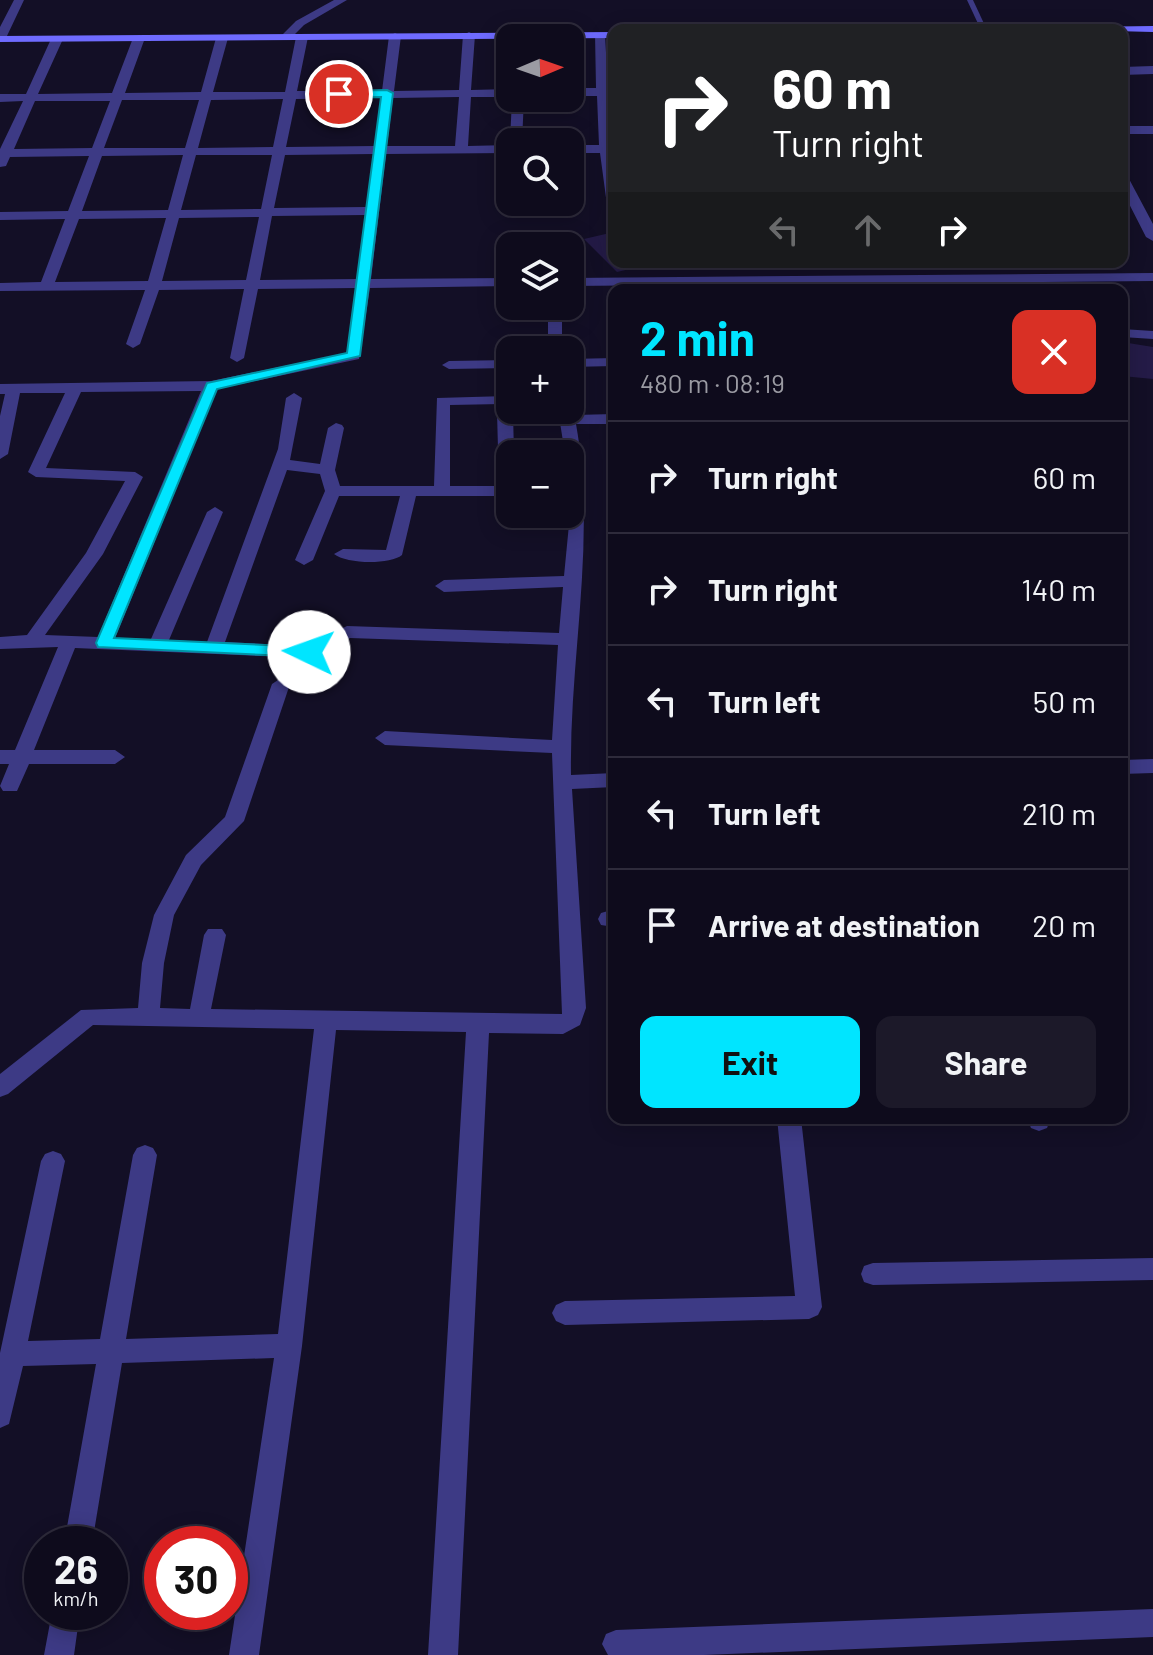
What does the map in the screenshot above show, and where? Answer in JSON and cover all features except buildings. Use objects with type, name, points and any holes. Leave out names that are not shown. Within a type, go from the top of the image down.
[{"type":"street","points":[[19,0],[0,39],[496,36]]},
{"type":"street","points":[[286,37],[300,23],[342,0]]},
{"type":"street","points":[[1128,29],[1153,29]]},
{"type":"street","points":[[461,149],[469,35]]},
{"type":"street","points":[[584,35],[608,35]]},
{"type":"street","points":[[584,92],[608,92],[599,35]]},
{"type":"street","points":[[0,454],[6,390],[211,386],[354,356],[395,36]]},
{"type":"street","points":[[237,358],[302,37]]},
{"type":"street","points":[[47,286],[76,215],[139,38]]},
{"type":"street","points":[[133,344],[154,285],[222,38]]},
{"type":"street","points":[[57,39],[2,158],[97,152],[496,149]]},
{"type":"street","points":[[1128,71],[1153,70]]},
{"type":"street","points":[[0,98],[496,93]]},
{"type":"street","points":[[1128,130],[1153,130]]},
{"type":"street","points":[[584,149],[608,149]]},
{"type":"street","points":[[1128,199],[1153,198]]},
{"type":"street","points":[[1128,199],[1153,237]]},
{"type":"street","points":[[0,216],[372,211]]},
{"type":"street","points":[[713,268],[714,281]]},
{"type":"street","points":[[815,268],[818,280]]},
{"type":"street","points":[[931,268],[935,279]]},
{"type":"street","points":[[584,282],[935,279],[1046,282],[1153,277]]},
{"type":"street","points":[[0,287],[496,282]]},
{"type":"street","points":[[1128,333],[1153,335]]},
{"type":"street","points":[[584,363],[608,362]]},
{"type":"street","points":[[449,365],[496,364]]},
{"type":"street","points":[[104,643],[211,386]]},
{"type":"street","points":[[32,640],[94,554],[135,477],[36,472],[74,390]]},
{"type":"street","points":[[214,648],[280,464],[294,398]]},
{"type":"street","points":[[442,493],[442,401],[503,405],[505,440]]},
{"type":"street","points":[[584,416],[608,418]]},
{"type":"street","points":[[304,560],[333,491],[327,470],[336,428]]},
{"type":"street","points":[[280,464],[327,470]]},
{"type":"street","points":[[333,491],[496,491]]},
{"type":"street","points":[[343,554],[393,555],[409,492]]},
{"type":"street","points":[[158,645],[215,512]]},
{"type":"street","points":[[0,1087],[89,1016],[563,1025],[572,1019],[575,1008],[561,747],[565,639],[574,581],[573,528]]},
{"type":"street","points":[[444,586],[574,581]]},
{"type":"street","points":[[0,643],[69,641],[309,652],[347,632],[565,639]]},
{"type":"street","points":[[10,786],[10,757],[69,641]]},
{"type":"street","points":[[148,1017],[153,963],[164,915],[193,860],[234,821],[281,684]]},
{"type":"street","points":[[385,738],[561,747]]},
{"type":"street","points":[[10,757],[115,757]]},
{"type":"street","points":[[1128,767],[1153,766]]},
{"type":"street","points":[[561,782],[608,780]]},
{"type":"street","points":[[199,1017],[215,935]]},
{"type":"street","points":[[244,1655],[289,1346],[326,1019]]},
{"type":"street","points":[[443,1655],[478,1022]]},
{"type":"street","points":[[565,1313],[809,1307],[790,1124]]},
{"type":"street","points":[[81,1526],[145,1155]]},
{"type":"street","points":[[0,1415],[53,1161]]},
{"type":"street","points":[[873,1274],[1153,1269]]},
{"type":"street","points":[[13,1354],[289,1346]]},
{"type":"street","points":[[616,1644],[1153,1623]]},
{"type":"street","points":[[59,1655],[63,1630]]},
{"type":"lane","points":[[970,0],[981,24]]},
{"type":"route","points":[[309,652],[104,643],[211,386],[354,356],[387,93],[339,94]]}]
